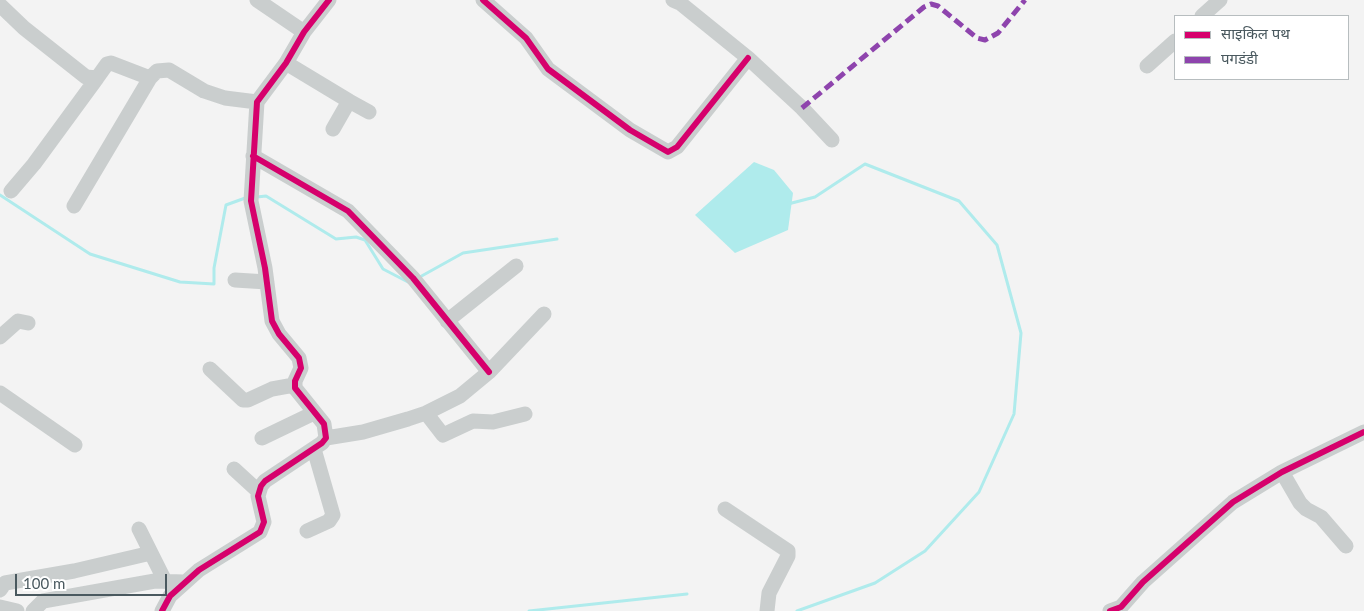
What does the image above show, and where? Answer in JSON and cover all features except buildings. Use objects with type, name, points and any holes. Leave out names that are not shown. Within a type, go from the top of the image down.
[{"type":"street","points":[[257,0],[304,32]]},
{"type":"street","points":[[326,438],[324,424],[297,393],[294,384],[301,363],[272,321],[267,282],[251,196],[257,102],[286,63],[304,32],[329,0]]},
{"type":"street","points":[[483,0],[526,38],[548,69],[630,130],[668,152],[677,147],[748,58]]},
{"type":"street","points":[[673,0],[748,58],[802,108],[832,140]]},
{"type":"street","points":[[1203,15],[1220,0]]},
{"type":"street","points":[[0,5],[74,69],[86,76],[97,78]]},
{"type":"street","points":[[1147,66],[1174,41]]},
{"type":"street","points":[[11,191],[34,164],[107,64],[111,63],[150,78]]},
{"type":"street","points":[[286,63],[369,112]]},
{"type":"street","points":[[74,206],[150,78],[157,71],[165,69],[212,94],[239,101],[257,102]]},
{"type":"street","points":[[333,129],[349,101]]},
{"type":"street","points":[[253,156],[348,211],[415,281],[489,372]]},
{"type":"street","points":[[447,321],[516,266]]},
{"type":"street","points":[[235,280],[267,282]]},
{"type":"street","points":[[258,491],[265,481],[314,449],[326,438],[363,432],[426,413],[460,396],[489,372],[544,314]]},
{"type":"street","points":[[0,337],[18,321],[28,323]]},
{"type":"street","points":[[210,369],[243,400],[248,400],[272,389],[294,384]]},
{"type":"street","points":[[0,393],[75,445]]},
{"type":"street","points":[[262,438],[314,413]]},
{"type":"street","points":[[426,413],[444,435],[473,421],[493,422],[525,414]]},
{"type":"street","points":[[1110,611],[1121,607],[1143,582],[1233,502],[1282,472],[1364,432]]},
{"type":"street","points":[[307,531],[329,521],[333,515],[314,449]]},
{"type":"street","points":[[162,611],[170,596],[183,582],[219,556],[260,532],[264,522],[258,491],[234,468]]},
{"type":"street","points":[[1282,472],[1300,503],[1306,509],[1322,517],[1346,546]]},
{"type":"street","points":[[726,509],[788,551],[788,556],[769,593],[767,611]]},
{"type":"street","points":[[139,529],[165,581]]},
{"type":"street","points":[[0,590],[5,583],[74,571],[151,553]]},
{"type":"street","points":[[33,611],[43,601],[165,581],[183,582]]},
{"type":"street","points":[[0,606],[17,611]]},
{"type":"water","points":[[754,162],[774,170],[793,193],[788,230],[735,253],[695,215]]},
{"type":"waterway","points":[[788,204],[815,197],[865,164],[959,201],[997,245],[1021,333],[1014,414],[979,492],[925,551],[875,583],[797,611]]},
{"type":"waterway","points":[[0,195],[90,254],[180,282],[214,284],[214,268],[226,205],[248,197]]},
{"type":"waterway","points":[[257,197],[266,196],[336,239],[356,237],[365,240],[383,269],[408,282]]},
{"type":"waterway","points":[[418,278],[463,253],[557,239]]},
{"type":"waterway","points":[[529,611],[687,594]]},
{"type":"marked path","points":[[802,108],[924,7],[931,4],[938,6],[977,38],[985,40],[998,33],[1025,0]]},
{"type":"cycle path","points":[[162,611],[170,596],[199,570],[260,532],[264,522],[258,496],[261,486],[265,481],[322,443],[326,438],[324,424],[295,388],[295,381],[301,368],[299,358],[279,334],[272,321],[265,268],[251,201],[257,102],[286,63],[304,32],[329,0]]},
{"type":"cycle path","points":[[483,0],[526,38],[548,69],[630,130],[668,152],[677,147],[748,58]]},
{"type":"cycle path","points":[[253,156],[348,211],[413,278],[489,372]]},
{"type":"cycle path","points":[[1110,611],[1121,607],[1143,582],[1233,502],[1282,472],[1364,432]]}]
